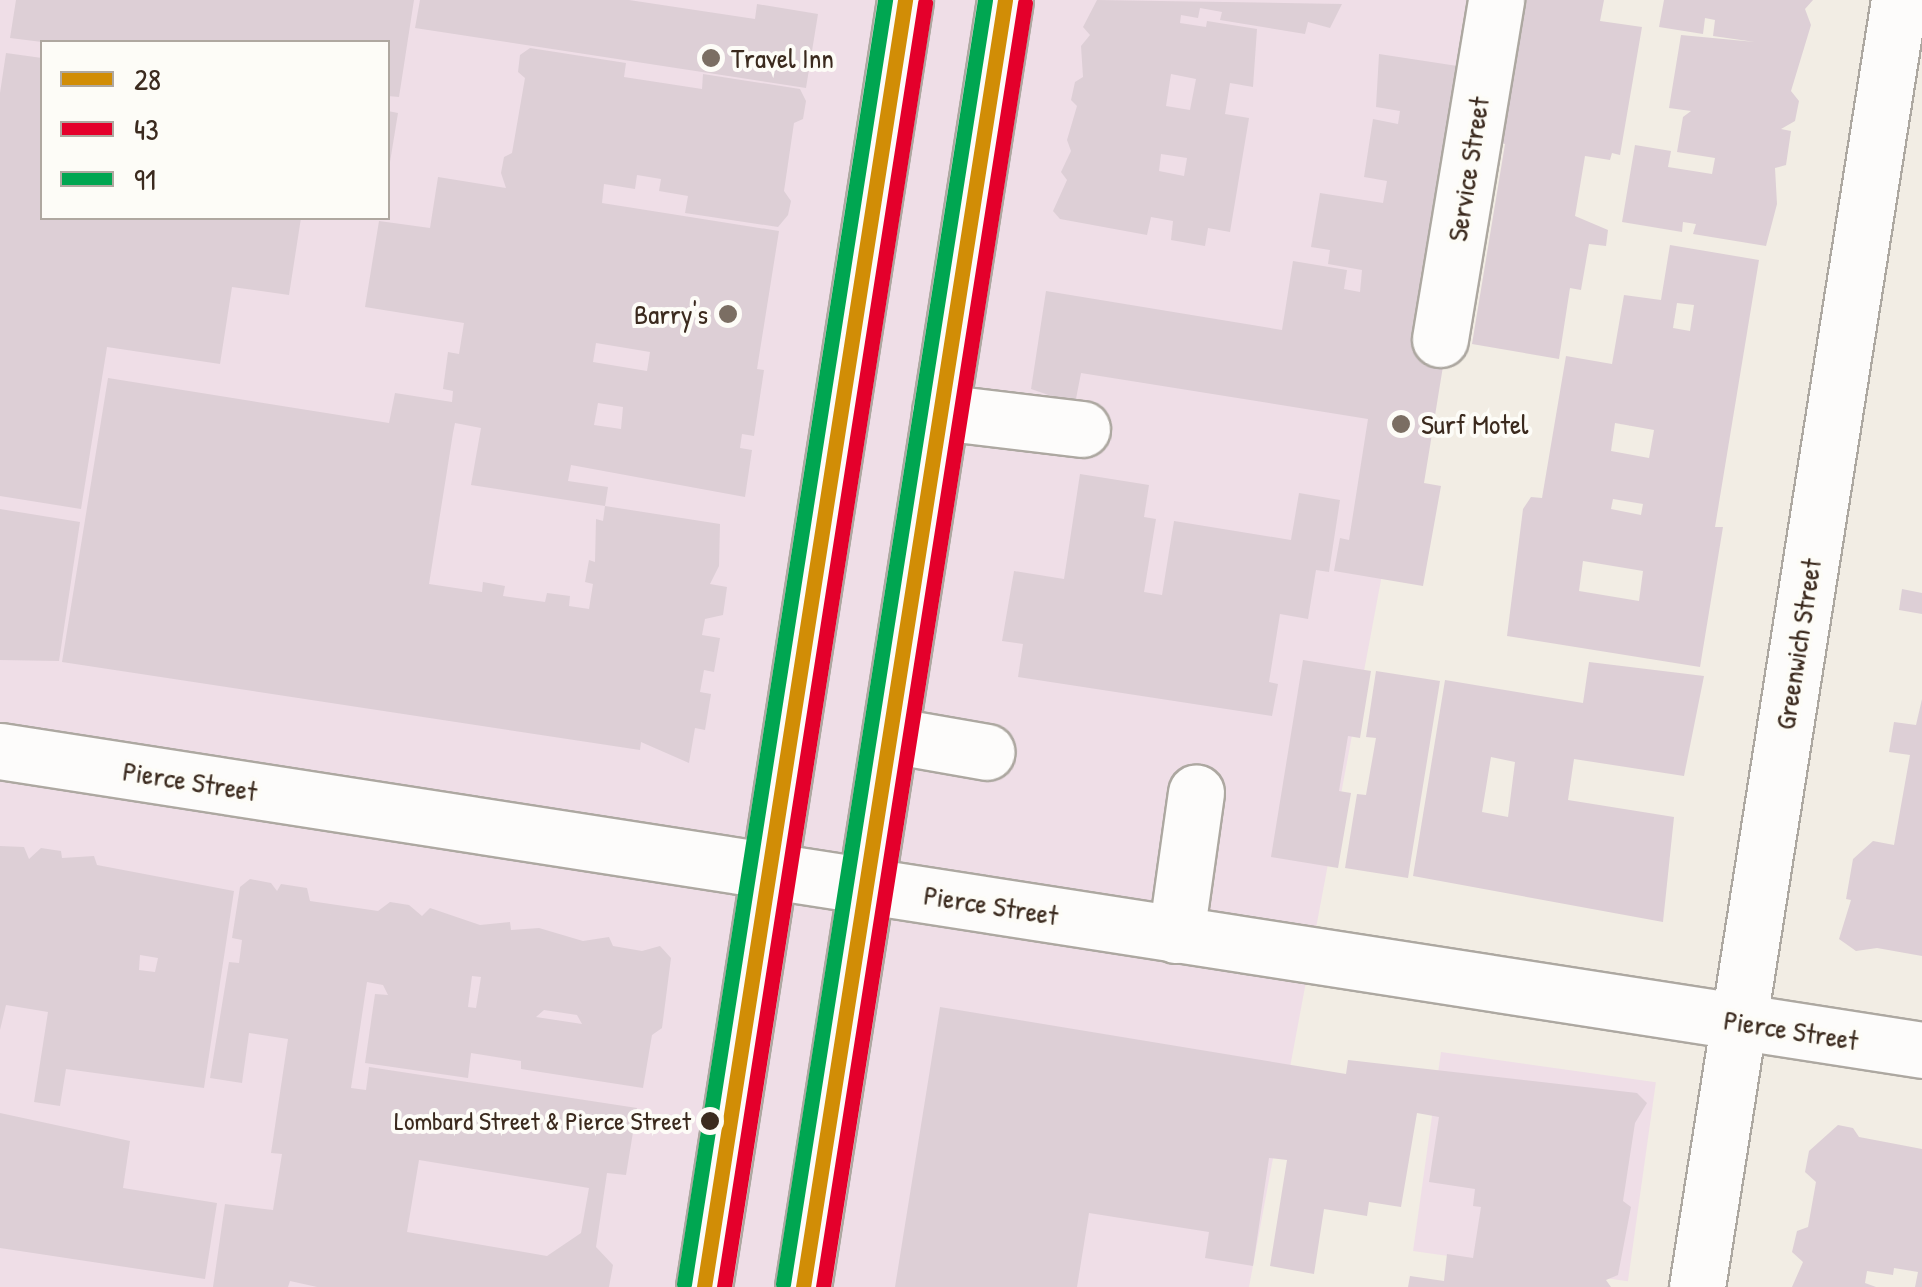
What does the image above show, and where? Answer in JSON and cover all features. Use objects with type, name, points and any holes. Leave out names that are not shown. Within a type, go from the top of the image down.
[{"type":"main road","points":[[704,1287],[905,0]]},
{"type":"main road","points":[[804,1287],[1005,0]]},
{"type":"main road","name":"Service Street","points":[[1440,339],[1496,0]]},
{"type":"main road","name":"Greenwich Street","points":[[1697,1287],[1899,0]]},
{"type":"main road","points":[[940,412],[1082,429]]},
{"type":"main road","points":[[890,735],[987,752]]},
{"type":"main road","name":"Pierce Street","points":[[0,751],[1922,1050]]},
{"type":"main road","points":[[1176,934],[1196,792]]},
{"type":"shaded area","points":[[0,0],[1482,0],[1426,339],[1249,1287],[0,1287]]},
{"type":"shaded area","points":[[1441,1052],[1656,1082],[1628,1281],[1413,1251]]},
{"type":"building","points":[[16,0],[414,0],[399,97],[390,96],[390,40],[40,42],[10,38]]},
{"type":"building","name":"Travel Inn","points":[[420,0],[629,0],[755,19],[757,4],[818,14],[806,88],[415,28]]},
{"type":"building","points":[[1097,0],[1342,4],[1330,28],[1308,22],[1305,34],[1220,20],[1222,12],[1200,8],[1198,18],[1181,15],[1180,23],[1206,27],[1207,21],[1257,29],[1253,87],[1230,83],[1225,114],[1249,118],[1230,232],[1208,228],[1205,246],[1171,240],[1173,221],[1151,217],[1147,235],[1060,219],[1053,211],[1067,180],[1061,172],[1071,151],[1067,140],[1077,106],[1071,100],[1075,82],[1083,77],[1081,46],[1090,35],[1083,27]],"holes":[[[1171,74],[1196,79],[1190,110],[1166,106]],[[1161,154],[1187,158],[1184,176],[1159,171]]]},
{"type":"building","points":[[1525,0],[1604,0],[1600,21],[1642,27],[1620,155],[1612,153],[1610,160],[1585,156],[1575,216],[1608,230],[1606,246],[1589,244],[1581,290],[1570,288],[1559,359],[1472,344],[1505,144],[1496,142],[1518,8]]},
{"type":"building","points":[[1664,0],[1813,0],[1805,9],[1811,25],[1791,91],[1799,101],[1795,121],[1781,129],[1791,131],[1786,165],[1775,168],[1777,204],[1766,246],[1693,234],[1696,224],[1683,222],[1682,232],[1622,222],[1635,145],[1671,151],[1668,167],[1712,174],[1715,158],[1677,152],[1683,117],[1691,111],[1669,108],[1681,35],[1755,42],[1713,36],[1715,20],[1705,18],[1703,34],[1659,27]]},
{"type":"building","points":[[530,48],[626,63],[624,77],[702,89],[703,74],[800,89],[806,101],[803,119],[794,123],[784,191],[791,201],[788,215],[778,227],[685,213],[688,196],[659,191],[661,179],[637,175],[635,189],[604,184],[602,203],[779,231],[757,369],[764,370],[754,436],[742,434],[740,448],[752,450],[745,497],[571,465],[568,481],[608,487],[605,506],[720,524],[719,566],[710,584],[727,587],[723,615],[705,619],[702,635],[720,638],[714,672],[704,670],[700,692],[711,694],[705,730],[695,728],[689,763],[641,742],[640,750],[62,662],[108,378],[389,423],[395,393],[452,402],[453,391],[443,389],[448,352],[459,354],[464,323],[365,307],[379,221],[430,228],[438,177],[506,188],[501,173],[504,157],[512,153],[525,78],[518,72],[520,55]],"holes":[[[596,343],[650,352],[647,371],[593,362]],[[598,403],[623,407],[621,429],[594,425]],[[455,423],[481,428],[471,485],[605,506],[603,521],[596,519],[595,562],[589,560],[585,582],[593,584],[589,609],[569,606],[570,596],[547,593],[545,602],[503,596],[505,586],[483,582],[482,592],[429,584]]]},
{"type":"building","points":[[6,53],[40,58],[40,220],[301,220],[289,295],[232,287],[220,364],[107,347],[81,509],[0,496],[0,93]]},
{"type":"building","name":"Surf Motel","points":[[1379,54],[1464,67],[1440,212],[1432,211],[1420,280],[1429,281],[1445,354],[1424,483],[1441,486],[1423,586],[1334,571],[1340,538],[1349,540],[1368,419],[1081,373],[1075,404],[1031,389],[1046,291],[1282,330],[1293,261],[1347,270],[1344,289],[1360,292],[1362,270],[1328,264],[1330,250],[1311,247],[1320,193],[1383,203],[1387,181],[1364,177],[1373,119],[1398,124],[1400,111],[1376,107]]},
{"type":"building","points":[[390,111],[398,113],[390,162]]},
{"type":"building","points":[[1670,245],[1759,260],[1715,527],[1723,527],[1700,667],[1507,636],[1523,509],[1531,497],[1542,498],[1566,356],[1612,364],[1624,295],[1661,300]],"holes":[[[1677,303],[1694,305],[1690,331],[1673,328]],[[1615,423],[1654,430],[1649,458],[1611,451]],[[1613,499],[1643,504],[1641,515],[1611,509]],[[1583,561],[1643,571],[1639,601],[1579,591]]]},
{"type":"building","points":[[1080,474],[1149,485],[1144,517],[1156,519],[1144,592],[1162,595],[1174,521],[1291,540],[1299,493],[1340,500],[1329,572],[1316,570],[1308,619],[1280,614],[1269,682],[1278,684],[1272,716],[1018,677],[1023,644],[1002,641],[1014,571],[1064,579]]},
{"type":"building","points":[[0,509],[80,522],[59,661],[0,660]]},
{"type":"building","points":[[1902,589],[1922,593],[1922,614],[1899,610]]},
{"type":"building","points":[[1303,660],[1371,671],[1360,738],[1348,736],[1339,791],[1351,793],[1338,868],[1271,857]]},
{"type":"building","points":[[1589,662],[1704,676],[1684,776],[1574,759],[1568,800],[1674,817],[1663,922],[1413,876],[1445,680],[1583,703]],"holes":[[[1491,757],[1515,762],[1508,817],[1482,812]]]},
{"type":"building","points":[[1376,671],[1440,681],[1408,878],[1345,868],[1357,794],[1366,795],[1376,738],[1366,737]]},
{"type":"building","points":[[1922,699],[1922,956],[1877,948],[1856,951],[1839,939],[1851,900],[1846,899],[1853,859],[1873,841],[1894,845],[1910,755],[1889,752],[1894,722],[1916,725]]},
{"type":"building","points":[[0,846],[24,847],[29,859],[41,848],[61,851],[62,858],[94,856],[97,865],[234,891],[204,1088],[66,1069],[60,1106],[34,1102],[48,1012],[6,1005],[0,1030]],"holes":[[[140,955],[158,958],[155,972],[139,970]]]},
{"type":"building","points":[[250,879],[271,883],[277,891],[281,884],[307,888],[310,901],[378,911],[390,902],[409,905],[422,916],[430,908],[480,925],[510,922],[511,930],[539,928],[583,941],[609,937],[613,946],[642,951],[660,946],[671,958],[662,1028],[652,1035],[643,1088],[521,1069],[521,1061],[471,1053],[468,1078],[365,1063],[375,994],[388,995],[383,985],[367,982],[351,1088],[366,1090],[369,1067],[637,1108],[626,1175],[607,1173],[596,1247],[613,1265],[609,1287],[317,1287],[290,1281],[288,1287],[213,1287],[225,1204],[273,1210],[282,1154],[271,1153],[288,1039],[249,1033],[242,1083],[210,1078],[229,962],[239,963],[242,940],[232,938],[240,887]],"holes":[[[472,976],[481,977],[476,1008],[468,1007]],[[544,1010],[577,1015],[582,1024],[536,1017]],[[419,1160],[589,1188],[581,1233],[547,1256],[407,1232]]]},
{"type":"building","points":[[940,1007],[1346,1074],[1348,1060],[1637,1093],[1647,1103],[1635,1123],[1623,1201],[1631,1207],[1618,1275],[1606,1280],[1611,1287],[1408,1287],[1410,1276],[1444,1281],[1447,1254],[1473,1258],[1481,1207],[1473,1206],[1475,1189],[1429,1182],[1439,1117],[1417,1113],[1401,1207],[1369,1202],[1367,1216],[1324,1209],[1314,1274],[1270,1266],[1287,1160],[1269,1158],[1253,1266],[1205,1258],[1209,1232],[1089,1213],[1077,1287],[895,1287]]},
{"type":"building","points":[[0,1113],[130,1141],[123,1188],[217,1203],[205,1279],[0,1248]]},
{"type":"building","points":[[1838,1125],[1853,1128],[1859,1137],[1922,1149],[1922,1287],[1915,1287],[1918,1272],[1894,1268],[1893,1275],[1867,1271],[1865,1283],[1876,1287],[1792,1287],[1803,1262],[1792,1252],[1797,1231],[1808,1227],[1816,1182],[1805,1172],[1809,1151]]},
{"type":"transit line","name":"91","points":[[684,1284],[885,0]]},
{"type":"transit line","name":"28","points":[[704,1287],[905,0]]},
{"type":"transit line","name":"91","points":[[783,1284],[985,0]]},
{"type":"transit line","name":"28","points":[[803,1287],[1005,0]]},
{"type":"transit line","name":"43","points":[[724,1287],[925,3]]},
{"type":"transit line","name":"43","points":[[823,1287],[1025,3]]},
{"type":"place","name":"Travel Inn","points":[[711,58]]},
{"type":"place","name":"Barry's","points":[[728,314]]},
{"type":"place","name":"Surf Motel","points":[[1401,424]]},
{"type":"place","name":"Lombard Street & Pierce Street","points":[[710,1121]]}]
